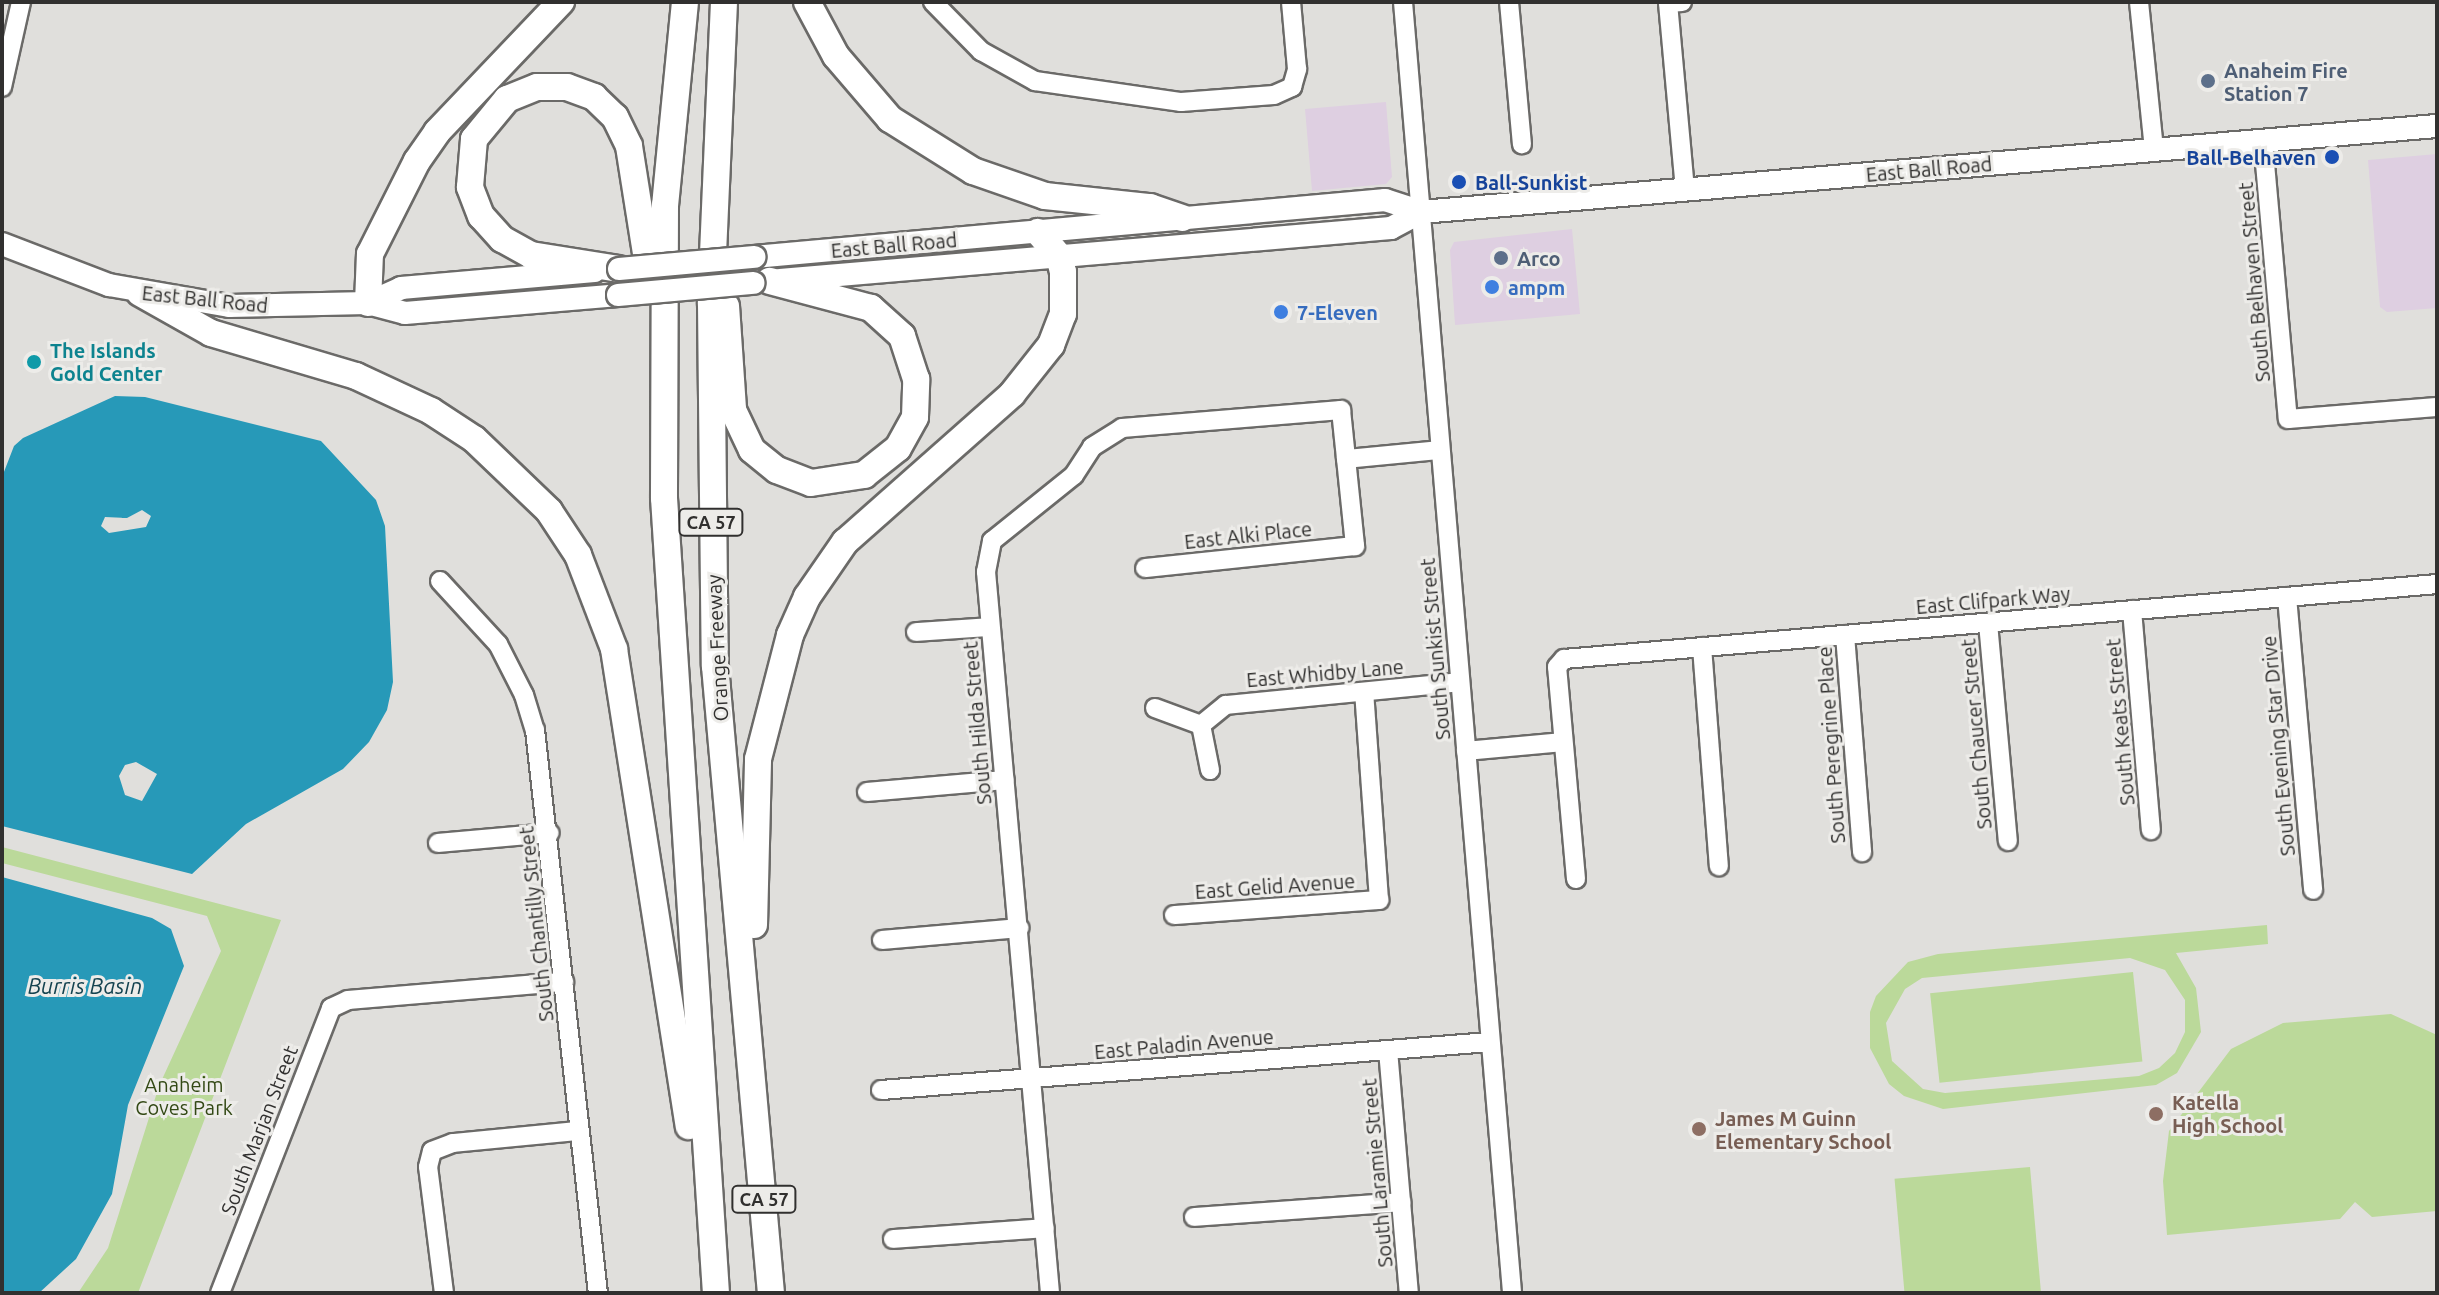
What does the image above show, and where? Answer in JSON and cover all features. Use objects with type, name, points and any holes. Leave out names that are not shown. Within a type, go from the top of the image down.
[{"type":"highway","points":[[368,303],[370,254],[417,161],[437,132],[561,2]]},
{"type":"highway","name":"CA 57","points":[[685,2],[665,205],[664,498],[716,1293]]},
{"type":"highway","name":"Orange Freeway","points":[[724,2],[714,149],[710,475],[715,666],[751,1040],[771,1293]]},
{"type":"highway","points":[[807,2],[836,56],[890,119],[973,171],[1045,196],[1150,207],[1182,218]]},
{"type":"highway","points":[[619,282],[531,255],[502,239],[481,216],[470,187],[474,139],[507,99],[537,87],[567,87],[594,97],[623,129],[647,245],[664,498]]},
{"type":"highway","points":[[714,149],[733,410],[741,435],[789,477],[828,483],[864,475],[898,448],[915,417],[916,379],[902,336],[871,308],[761,282]]},
{"type":"highway","points":[[751,1040],[758,759],[790,635],[807,597],[861,524],[1012,394],[1041,362],[1063,314],[1059,256],[1038,232]]},
{"type":"highway","points":[[140,293],[211,333],[356,376],[431,411],[513,472],[549,511],[578,555],[614,649],[716,1293]]},
{"type":"main road","name":"East Ball Road","points":[[2,244],[140,293],[229,306],[368,303],[401,288],[761,282],[1391,228],[1421,212],[2437,126]]},
{"type":"main road","name":"East Ball Road","points":[[619,282],[754,257],[1385,200],[1421,212]]},
{"type":"street","points":[[2,87],[21,2]]},
{"type":"street","points":[[933,2],[981,51],[1035,81],[1106,95],[1181,102],[1274,95],[1292,87],[1297,69],[1291,2]]},
{"type":"street","name":"South Sunkist Street","points":[[1403,2],[1512,1293]]},
{"type":"street","points":[[1509,2],[1522,144]]},
{"type":"street","points":[[1682,2],[1668,3],[1685,189]]},
{"type":"street","points":[[2139,2],[2154,150]]},
{"type":"street","name":"South Belhaven Street","points":[[2263,141],[2288,419],[2437,407]]},
{"type":"street","name":"South Hilda Street","points":[[1050,1293],[990,627],[986,572],[992,541],[1074,475],[1092,447],[1122,428],[1341,410],[1346,459]]},
{"type":"street","points":[[1346,459],[1440,450]]},
{"type":"street","name":"East Alki Place","points":[[1145,568],[1355,546],[1346,459]]},
{"type":"street","name":"South Chantilly Street","points":[[440,581],[488,629],[521,686],[535,730],[550,833],[578,1131],[598,1293]]},
{"type":"street","name":"East Clifpark Way","points":[[1563,742],[1557,667],[1564,659],[2437,584]]},
{"type":"street","name":"South Evening Star Drive","points":[[2287,597],[2313,890]]},
{"type":"street","name":"South Keats Street","points":[[2132,610],[2151,830]]},
{"type":"street","name":"South Chaucer Street","points":[[1988,623],[2008,841]]},
{"type":"street","points":[[916,632],[990,627]]},
{"type":"street","name":"South Peregrine Place","points":[[1845,635],[1862,852]]},
{"type":"street","points":[[1702,647],[1719,866]]},
{"type":"street","name":"East Whidby Lane","points":[[1201,725],[1226,705],[1460,682]]},
{"type":"street","name":"East Gelid Avenue","points":[[1174,915],[1379,900],[1364,693]]},
{"type":"street","points":[[1155,708],[1201,725],[1210,770]]},
{"type":"street","points":[[1466,751],[1563,742],[1576,879]]},
{"type":"street","points":[[867,792],[1004,780]]},
{"type":"street","points":[[438,843],[550,833]]},
{"type":"street","points":[[882,940],[1019,928]]},
{"type":"street","name":"South Marjan Street","points":[[220,1293],[323,1020],[336,1004],[564,982]]},
{"type":"street","name":"East Paladin Avenue","points":[[881,1090],[1490,1042]]},
{"type":"street","name":"South Laramie Street","points":[[1388,1050],[1409,1293]]},
{"type":"street","points":[[444,1293],[428,1167],[432,1151],[453,1143],[578,1131]]},
{"type":"street","points":[[1194,1217],[1401,1202]]},
{"type":"street","points":[[893,1239],[1045,1228]]},
{"type":"shaded area","points":[[1386,102],[1392,177],[1386,184],[1312,191],[1305,109]]},
{"type":"shaded area","points":[[2437,154],[2437,308],[2387,312],[2380,307],[2368,160]]},
{"type":"shaded area","points":[[1572,229],[1580,314],[1455,325],[1450,250],[1454,242]]},
{"type":"green space","name":"Anaheim Coves Park","points":[[2,847],[281,920],[138,1293],[78,1293],[108,1248],[159,1086],[221,951],[207,916],[2,863]]},
{"type":"green space","points":[[2267,925],[2268,944],[2176,953],[2196,988],[2201,1032],[2177,1073],[2156,1085],[1943,1109],[1904,1096],[1889,1084],[1870,1048],[1870,1012],[1876,996],[1908,962],[1938,954]],"holes":[[[2130,958],[2165,970],[2185,1000],[2185,1032],[2175,1053],[2159,1068],[2139,1076],[1945,1093],[1923,1089],[1892,1061],[1886,1023],[1905,989],[1922,978]]]},
{"type":"green space","points":[[2133,972],[2142,1062],[1940,1083],[1930,993]]},
{"type":"green space","points":[[2391,1014],[2437,1035],[2437,1211],[2372,1217],[2355,1202],[2340,1219],[2167,1235],[2163,1181],[2169,1131],[2231,1049],[2283,1023]]},
{"type":"green space","points":[[2030,1167],[2041,1293],[1905,1293],[1895,1179]]},
{"type":"water","points":[[115,396],[145,397],[321,441],[376,500],[385,526],[393,682],[387,710],[369,742],[343,769],[246,824],[192,874],[2,826],[2,477],[14,446],[23,438]],"holes":[[[142,510],[151,516],[146,527],[109,533],[101,526],[105,517],[127,518]],[[136,762],[157,774],[142,801],[125,795],[119,776],[125,765]]]},
{"type":"water","name":"Burris Basin","points":[[2,877],[152,918],[171,929],[184,966],[128,1105],[112,1194],[76,1259],[39,1293],[2,1293]]},
{"type":"place","name":"Anaheim Fire Station 7","points":[[2208,81]]},
{"type":"place","name":"Ball-Belhaven","points":[[2332,157]]},
{"type":"place","name":"Ball-Sunkist","points":[[1459,182]]},
{"type":"place","name":"Arco","points":[[1501,258]]},
{"type":"place","name":"ampm","points":[[1492,287]]},
{"type":"place","name":"7-Eleven","points":[[1281,312]]},
{"type":"place","name":"The Islands Gold Center","points":[[34,362]]},
{"type":"place","name":"Katella High School","points":[[2156,1114]]},
{"type":"place","name":"James M Guinn Elementary School","points":[[1699,1129]]}]
